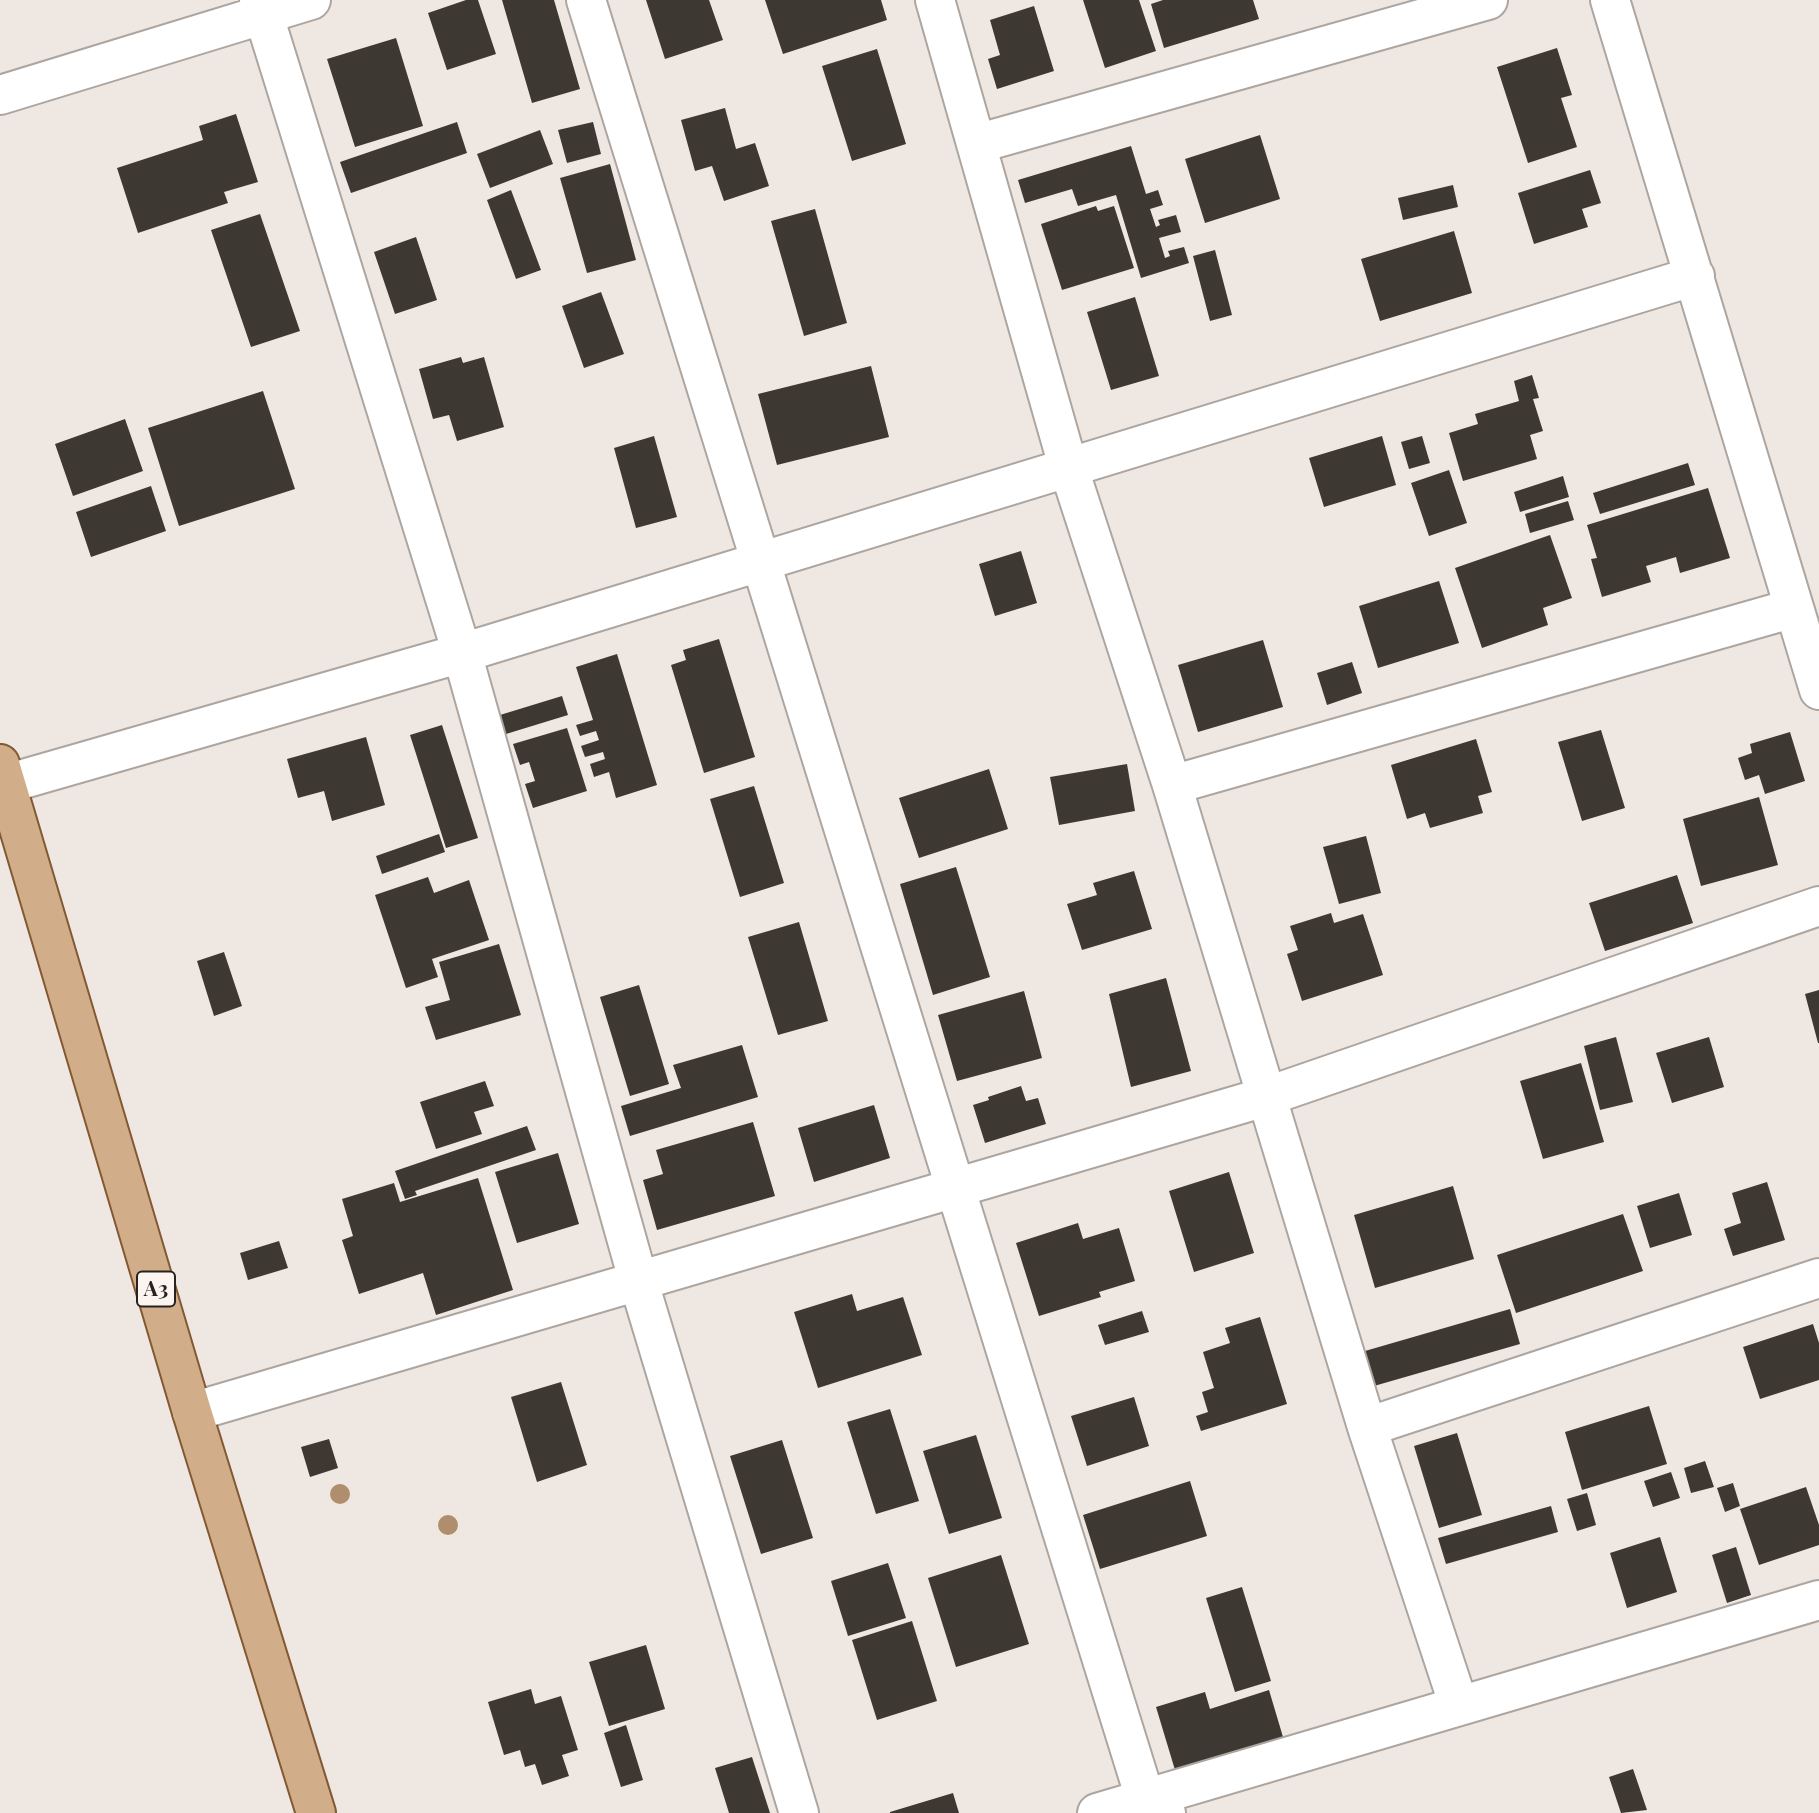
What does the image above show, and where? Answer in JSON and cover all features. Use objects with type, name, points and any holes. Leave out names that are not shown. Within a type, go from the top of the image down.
[{"type":"main road","name":"A3","points":[[3,774],[192,1412],[316,1813]]},
{"type":"street","points":[[0,95],[261,7],[311,0]]},
{"type":"street","points":[[586,0],[758,561],[955,1186],[1156,1806]]},
{"type":"street","points":[[935,0],[1068,466],[1172,785],[1367,1427],[1459,1706]]},
{"type":"street","points":[[976,144],[1488,0]]},
{"type":"street","points":[[1610,0],[1819,690]]},
{"type":"street","points":[[261,7],[462,653],[639,1283],[799,1813]]},
{"type":"street","points":[[3,774],[462,653],[1695,276]]},
{"type":"street","points":[[1172,785],[1794,608]]},
{"type":"street","points":[[192,1412],[639,1283],[955,1186],[1265,1097],[1819,906]]},
{"type":"street","points":[[1367,1427],[1819,1278]]},
{"type":"street","points":[[1097,1813],[1156,1806],[1459,1706],[1819,1600]]},
{"type":"building","points":[[466,0],[478,0],[496,54],[447,70],[428,13]]},
{"type":"building","points":[[502,0],[554,0],[580,89],[532,103]]},
{"type":"building","points":[[646,0],[709,0],[723,40],[665,59]]},
{"type":"building","points":[[765,0],[881,0],[887,20],[783,54]]},
{"type":"building","points":[[1083,0],[1139,0],[1156,51],[1105,68]]},
{"type":"building","points":[[1163,0],[1253,0],[1259,19],[1164,48],[1151,4]]},
{"type":"building","points":[[1034,6],[1054,71],[997,89],[988,59],[1000,55],[990,20]]},
{"type":"building","points":[[396,38],[423,126],[355,147],[327,59]]},
{"type":"building","points":[[1557,48],[1572,95],[1561,98],[1577,147],[1528,163],[1497,67]]},
{"type":"building","points":[[877,49],[906,144],[852,161],[822,66]]},
{"type":"building","points":[[725,108],[736,149],[755,143],[769,186],[724,201],[712,166],[695,171],[681,120]]},
{"type":"building","points":[[236,114],[258,182],[224,192],[228,203],[138,233],[117,168],[203,140],[199,126]]},
{"type":"building","points":[[457,122],[467,153],[351,193],[340,162]]},
{"type":"building","points":[[593,122],[601,154],[567,163],[558,130]]},
{"type":"building","points":[[540,130],[553,164],[490,188],[477,154]]},
{"type":"building","points":[[1260,135],[1280,199],[1205,223],[1185,159]]},
{"type":"building","points":[[1131,146],[1146,194],[1158,190],[1163,205],[1150,209],[1156,227],[1160,225],[1158,220],[1176,215],[1181,232],[1159,238],[1165,258],[1170,256],[1168,251],[1184,247],[1189,263],[1141,278],[1116,195],[1078,206],[1072,189],[1025,203],[1018,180]]},
{"type":"building","points":[[610,164],[636,260],[587,273],[560,178]]},
{"type":"building","points":[[1590,170],[1601,203],[1582,209],[1588,227],[1534,244],[1518,193]]},
{"type":"building","points":[[1453,185],[1458,207],[1403,220],[1398,198]]},
{"type":"building","points":[[511,190],[541,270],[516,279],[487,200]]},
{"type":"building","points":[[1096,206],[1098,211],[1114,206],[1134,268],[1062,290],[1041,224]]},
{"type":"building","points":[[815,209],[847,323],[804,336],[771,221]]},
{"type":"building","points":[[260,214],[300,331],[251,347],[211,230]]},
{"type":"building","points":[[1454,231],[1472,293],[1380,321],[1361,259]]},
{"type":"building","points":[[416,237],[437,300],[395,314],[374,252]]},
{"type":"building","points":[[1215,250],[1232,315],[1210,321],[1193,256]]},
{"type":"building","points":[[601,292],[624,354],[584,368],[562,306]]},
{"type":"building","points":[[1135,297],[1159,376],[1111,390],[1087,312]]},
{"type":"building","points":[[461,357],[463,363],[484,357],[504,427],[457,441],[449,415],[433,419],[419,369]]},
{"type":"building","points":[[871,366],[889,437],[777,465],[758,394]]},
{"type":"building","points":[[1532,375],[1539,398],[1533,399],[1543,431],[1530,435],[1537,459],[1463,481],[1449,433],[1478,424],[1475,414],[1519,401],[1514,381]]},
{"type":"building","points":[[263,391],[295,489],[179,526],[148,428]]},
{"type":"building","points":[[125,419],[143,471],[73,496],[55,444]]},
{"type":"building","points":[[654,436],[677,517],[636,528],[614,448]]},
{"type":"building","points":[[1382,436],[1396,485],[1324,507],[1309,458]]},
{"type":"building","points":[[1422,436],[1430,463],[1409,469],[1401,442]]},
{"type":"building","points":[[1688,463],[1695,485],[1600,514],[1593,493]]},
{"type":"building","points":[[1449,470],[1467,523],[1429,536],[1411,483]]},
{"type":"building","points":[[1563,476],[1569,497],[1520,512],[1514,492]]},
{"type":"building","points":[[151,486],[166,531],[91,557],[76,512]]},
{"type":"building","points":[[1708,488],[1730,558],[1680,573],[1676,557],[1646,566],[1651,582],[1602,597],[1591,559],[1597,558],[1587,525]]},
{"type":"building","points":[[1568,501],[1574,520],[1530,533],[1525,514]]},
{"type":"building","points":[[1550,535],[1572,598],[1543,608],[1548,625],[1482,648],[1455,568]]},
{"type":"building","points":[[1021,551],[1037,603],[995,616],[979,564]]},
{"type":"building","points":[[1439,581],[1459,643],[1378,668],[1359,606]]},
{"type":"building","points":[[719,639],[755,757],[704,773],[671,665],[686,660],[683,650]]},
{"type":"building","points":[[1263,640],[1283,707],[1198,732],[1178,665]]},
{"type":"building","points":[[617,654],[657,785],[616,798],[609,772],[594,777],[590,764],[605,759],[603,752],[585,757],[581,746],[599,740],[596,731],[580,736],[576,725],[593,720],[576,667]]},
{"type":"building","points":[[1352,662],[1362,693],[1327,705],[1317,673]]},
{"type":"building","points":[[562,696],[568,715],[506,734],[500,715]]},
{"type":"building","points":[[442,725],[478,838],[446,848],[410,735]]},
{"type":"building","points":[[567,728],[587,791],[533,808],[525,784],[535,781],[529,762],[520,765],[513,744]]},
{"type":"building","points":[[1601,730],[1625,808],[1582,821],[1558,742]]},
{"type":"building","points":[[1790,732],[1805,781],[1765,794],[1759,775],[1745,780],[1738,758],[1752,753],[1750,744]]},
{"type":"building","points":[[366,737],[385,805],[332,821],[324,791],[298,798],[287,759]]},
{"type":"building","points":[[1476,739],[1492,792],[1478,796],[1483,813],[1430,828],[1425,813],[1407,819],[1391,765]]},
{"type":"building","points":[[1127,764],[1135,811],[1059,825],[1050,777]]},
{"type":"building","points":[[989,769],[1008,829],[919,858],[899,798]]},
{"type":"building","points":[[754,786],[784,883],[740,897],[710,799]]},
{"type":"building","points":[[1759,797],[1778,865],[1701,886],[1683,819]]},
{"type":"building","points":[[439,834],[445,852],[382,874],[376,856]]},
{"type":"building","points":[[1366,836],[1381,893],[1339,904],[1323,847]]},
{"type":"building","points":[[956,867],[990,977],[933,995],[900,884]]},
{"type":"building","points":[[1134,871],[1152,929],[1082,950],[1067,904],[1097,895],[1093,883]]},
{"type":"building","points":[[1677,875],[1693,923],[1605,951],[1589,903]]},
{"type":"building","points":[[428,877],[434,893],[469,880],[489,940],[432,959],[438,977],[406,988],[375,895]]},
{"type":"building","points":[[1331,913],[1334,923],[1363,914],[1383,975],[1302,1001],[1287,954],[1298,950],[1290,926]]},
{"type":"building","points":[[799,922],[828,1021],[778,1035],[748,937]]},
{"type":"building","points":[[499,944],[521,1015],[436,1040],[425,1007],[450,1000],[439,962]]},
{"type":"building","points":[[224,952],[242,1006],[214,1016],[197,961]]},
{"type":"building","points":[[1166,978],[1191,1071],[1131,1087],[1109,994]]},
{"type":"building","points":[[639,985],[669,1084],[630,1096],[600,997]]},
{"type":"building","points":[[1819,990],[1819,1043],[1818,1043],[1805,994]]},
{"type":"building","points":[[1024,991],[1042,1058],[957,1081],[938,1015]]},
{"type":"building","points":[[1616,1037],[1633,1102],[1600,1110],[1584,1046]]},
{"type":"building","points":[[1709,1037],[1724,1087],[1672,1103],[1656,1053]]},
{"type":"building","points":[[742,1045],[758,1097],[630,1136],[621,1106],[681,1088],[673,1065]]},
{"type":"building","points":[[1581,1063],[1604,1142],[1543,1159],[1520,1081]]},
{"type":"building","points":[[485,1081],[494,1106],[474,1112],[482,1134],[436,1149],[420,1102]]},
{"type":"building","points":[[1021,1086],[1026,1101],[1038,1098],[1046,1124],[985,1143],[973,1105]]},
{"type":"building","points":[[874,1105],[890,1158],[814,1182],[798,1128]]},
{"type":"building","points":[[753,1122],[775,1196],[657,1230],[643,1180],[663,1174],[656,1150]]},
{"type":"building","points":[[527,1126],[536,1150],[415,1191],[417,1195],[405,1199],[395,1171]]},
{"type":"building","points":[[558,1153],[579,1224],[517,1243],[495,1172]]},
{"type":"building","points":[[1229,1172],[1254,1253],[1194,1272],[1169,1191]]},
{"type":"building","points":[[478,1178],[513,1290],[436,1315],[423,1273],[359,1294],[342,1240],[353,1236],[342,1199],[394,1183],[400,1202]]},
{"type":"building","points":[[1767,1182],[1785,1240],[1733,1256],[1724,1229],[1741,1223],[1732,1193]]},
{"type":"building","points":[[1453,1186],[1474,1259],[1375,1288],[1354,1215]]},
{"type":"building","points":[[1679,1193],[1692,1235],[1650,1248],[1637,1206]]},
{"type":"building","points":[[1623,1214],[1643,1271],[1516,1313],[1497,1255]]},
{"type":"building","points":[[1078,1223],[1083,1239],[1119,1228],[1135,1281],[1099,1292],[1101,1297],[1039,1316],[1016,1243]]},
{"type":"building","points":[[279,1241],[288,1268],[248,1280],[240,1253]]},
{"type":"building","points":[[852,1294],[857,1311],[903,1297],[922,1355],[818,1388],[794,1312]]},
{"type":"building","points":[[1510,1309],[1520,1344],[1374,1386],[1365,1351]]},
{"type":"building","points":[[1142,1311],[1149,1332],[1105,1345],[1098,1325]]},
{"type":"building","points":[[1260,1317],[1287,1404],[1201,1431],[1196,1416],[1208,1412],[1202,1392],[1214,1388],[1203,1352],[1230,1343],[1225,1328]]},
{"type":"building","points":[[1813,1324],[1819,1343],[1819,1380],[1760,1399],[1743,1347]]},
{"type":"building","points":[[561,1382],[587,1465],[537,1482],[511,1397]]},
{"type":"building","points":[[1134,1397],[1149,1446],[1087,1466],[1071,1416]]},
{"type":"building","points":[[1649,1406],[1667,1464],[1582,1490],[1565,1432]]},
{"type":"building","points":[[890,1409],[919,1501],[876,1514],[847,1422]]},
{"type":"building","points":[[1457,1433],[1482,1515],[1439,1528],[1414,1446]]},
{"type":"building","points":[[976,1435],[1002,1518],[949,1534],[923,1451]]},
{"type":"building","points":[[329,1439],[338,1468],[310,1477],[301,1447]]},
{"type":"building","points":[[782,1440],[813,1538],[761,1554],[730,1456]]},
{"type":"building","points":[[1705,1461],[1714,1487],[1691,1493],[1684,1468]]},
{"type":"building","points":[[1671,1472],[1680,1498],[1653,1507],[1644,1481]]},
{"type":"building","points":[[1190,1481],[1207,1536],[1100,1569],[1083,1515]]},
{"type":"building","points":[[1733,1483],[1740,1506],[1725,1512],[1717,1488]]},
{"type":"building","points":[[1806,1487],[1819,1525],[1819,1545],[1759,1565],[1740,1509]]},
{"type":"building","points":[[1587,1493],[1596,1525],[1577,1531],[1567,1499]]},
{"type":"building","points":[[1551,1506],[1558,1532],[1446,1564],[1438,1538]]},
{"type":"building","points":[[1660,1537],[1677,1592],[1627,1608],[1610,1553]]},
{"type":"building","points":[[1736,1547],[1751,1595],[1727,1603],[1712,1555]]},
{"type":"building","points":[[1001,1555],[1029,1644],[956,1667],[928,1578]]},
{"type":"building","points":[[888,1563],[906,1618],[848,1636],[831,1581]]},
{"type":"building","points":[[1242,1587],[1271,1681],[1235,1692],[1206,1598]]},
{"type":"building","points":[[912,1621],[937,1701],[877,1720],[852,1640]]},
{"type":"building","points":[[646,1645],[665,1709],[609,1726],[589,1662]]},
{"type":"building","points":[[531,1689],[535,1704],[561,1696],[578,1750],[562,1755],[569,1776],[542,1785],[535,1764],[525,1767],[520,1750],[504,1755],[488,1702]]},
{"type":"building","points":[[1269,1690],[1283,1737],[1175,1770],[1156,1707],[1205,1692],[1210,1709]]},
{"type":"building","points":[[626,1725],[643,1780],[621,1787],[604,1733]]},
{"type":"building","points":[[752,1757],[770,1813],[729,1813],[715,1768]]},
{"type":"building","points":[[1633,1769],[1647,1810],[1621,1813],[1609,1777]]},
{"type":"building","points":[[953,1793],[959,1813],[890,1813],[890,1812]]}]
